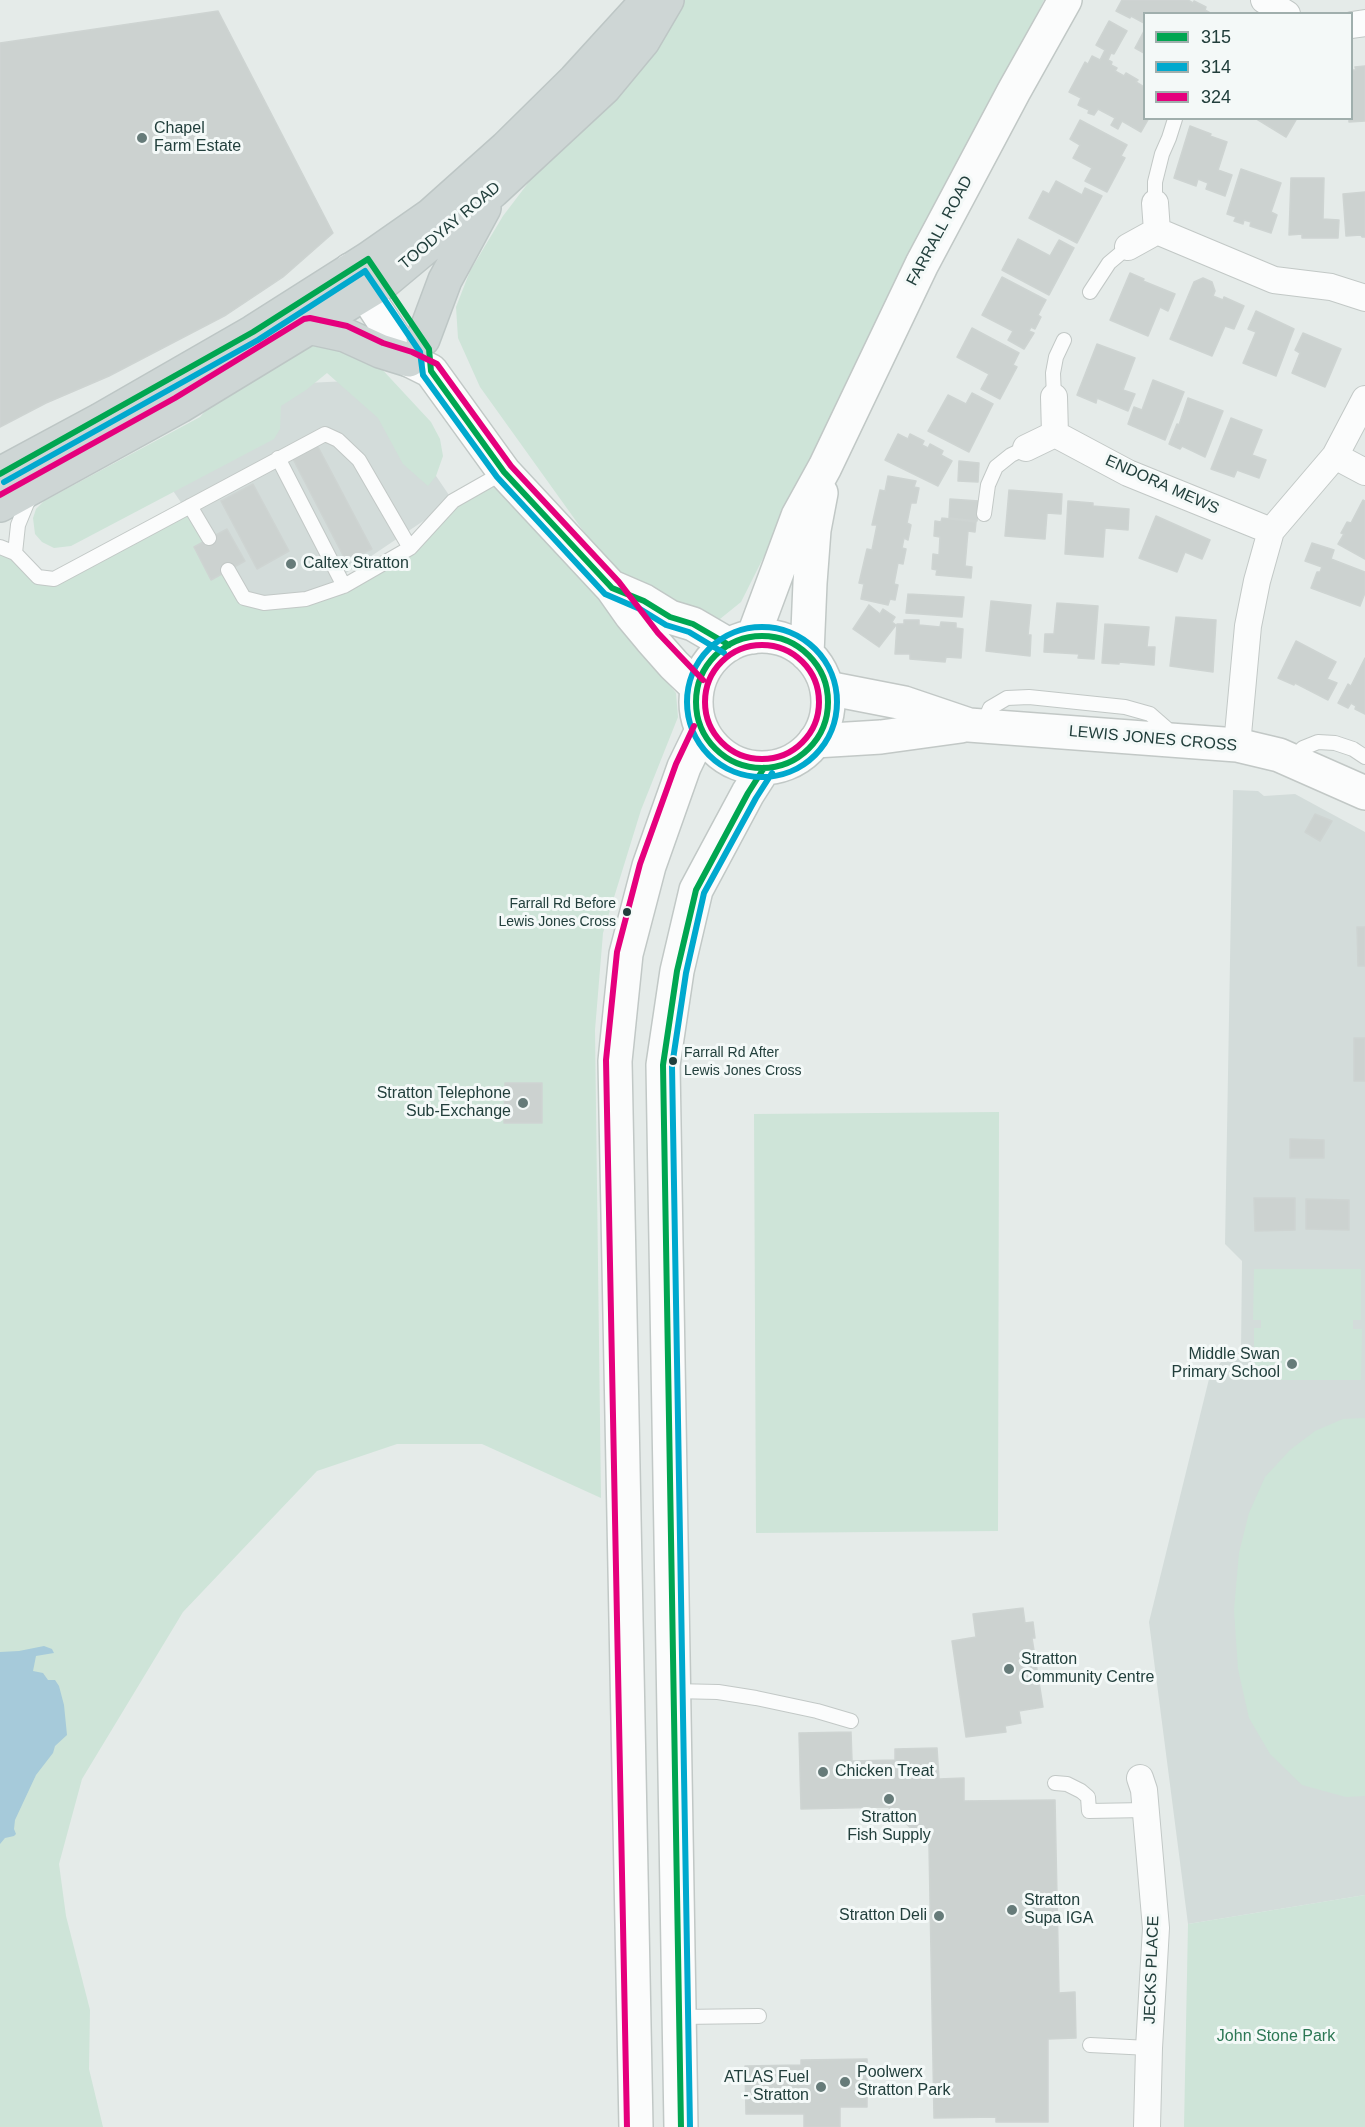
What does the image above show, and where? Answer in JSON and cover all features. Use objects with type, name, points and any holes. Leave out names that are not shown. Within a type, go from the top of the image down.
[{"type":"main road","name":"TOODYAY ROAD","points":[[0,504],[180,406],[308,327],[506,148],[575,80],[648,0]]},
{"type":"main road","name":"TOODYAY ROAD","points":[[0,474],[253,332],[367,276],[493,191],[604,88],[643,41],[667,0]]},
{"type":"main road","name":"FARRALL ROAD","points":[[827,688],[828,707],[824,725],[815,741],[801,755],[783,765],[764,768],[738,764],[717,751],[702,730],[697,717],[697,687],[704,670],[714,656],[741,641],[798,516],[825,467],[922,264],[1008,101],[1065,0]]},
{"type":"main road","points":[[421,357],[445,280],[493,191]]},
{"type":"main road","points":[[367,276],[421,357],[504,472],[612,588],[630,615],[674,665],[697,687]]},
{"type":"main road","points":[[308,327],[345,335],[380,351],[421,357]]},
{"type":"main road","name":"FARRALL ROAD","points":[[807,654],[814,530],[825,467]]},
{"type":"main road","points":[[612,588],[644,601],[670,617],[741,641],[772,637],[791,643],[807,654],[820,670],[827,688]]},
{"type":"main road","name":"LEWIS JONES CROSS","points":[[827,688],[904,703],[975,726]]},
{"type":"main road","name":"LEWIS JONES CROSS","points":[[815,741],[975,726],[1238,745],[1279,755],[1365,793]]},
{"type":"main road","points":[[636,2127],[615,1061],[626,954],[649,866],[684,767],[702,730]]},
{"type":"main road","points":[[681,2127],[663,1065],[676,971],[696,890],[748,793],[764,768]]},
{"type":"street","points":[[1264,0],[1284,12]]},
{"type":"street","points":[[1155,203],[1157,231]]},
{"type":"street","points":[[1128,247],[1157,231]]},
{"type":"street","points":[[1157,231],[1274,280],[1331,287],[1365,298]]},
{"type":"street","points":[[1026,448],[1055,434],[1054,396]]},
{"type":"street","points":[[1238,745],[1248,626],[1257,581],[1271,531],[1335,456],[1365,399]]},
{"type":"street","name":"ENDORA MEWS","points":[[1055,434],[1128,473],[1271,531]]},
{"type":"street","points":[[1335,456],[1365,472]]},
{"type":"street","name":"JECKS PLACE","points":[[1140,1778],[1144,1790],[1156,1928],[1147,2127]]},
{"type":"lane","points":[[1155,203],[1155,182],[1162,154],[1175,120]]},
{"type":"lane","points":[[1090,292],[1108,263],[1128,247]]},
{"type":"lane","points":[[1054,396],[1053,373],[1056,357],[1064,340]]},
{"type":"lane","points":[[0,547],[15,553],[38,577],[54,579],[325,434],[338,440],[359,460],[410,548]]},
{"type":"lane","points":[[984,514],[988,485],[996,467],[1011,455],[1026,448]]},
{"type":"lane","points":[[279,458],[344,586]]},
{"type":"lane","points":[[228,570],[244,598],[264,603],[306,598],[344,586],[410,548],[453,501],[504,472]]},
{"type":"lane","points":[[15,553],[18,525],[27,503],[46,479]]},
{"type":"lane","points":[[190,506],[209,538]]},
{"type":"lane","points":[[1292,760],[1303,748],[1318,742],[1335,743],[1353,749],[1365,758]]},
{"type":"lane","points":[[674,1691],[718,1692],[756,1698],[851,1721]]},
{"type":"lane","points":[[1054,1783],[1067,1784],[1081,1791],[1088,1797],[1089,1810],[1146,1810]]},
{"type":"lane","points":[[680,2017],[759,2016]]},
{"type":"lane","points":[[1090,2044],[1149,2048]]},
{"type":"shaded area","name":"Caltex Stratton","points":[[371,380],[453,501],[266,627],[165,479],[306,383]]},
{"type":"shaded area","name":"Middle Swan Primary School","points":[[1233,790],[1258,791],[1264,796],[1295,794],[1365,832],[1365,1895],[1188,1924],[1149,1622],[1210,1375],[1229,1353],[1241,1353],[1242,1261],[1225,1244]]},
{"type":"green space","points":[[667,0],[1044,0],[741,602],[715,623],[642,592],[599,553],[480,387],[458,338],[456,307],[470,271],[503,216]]},
{"type":"green space","points":[[333,340],[378,365],[431,422],[440,439],[443,456],[436,476],[428,486],[403,464],[378,418],[327,373],[281,406],[280,429],[274,439],[71,546],[54,548],[42,542],[35,534],[33,518],[36,509],[44,501],[200,417],[209,407],[309,341]]},
{"type":"green space","points":[[504,472],[601,602],[676,693],[678,717],[641,810],[603,933],[595,1030],[601,1498],[482,1444],[397,1444],[317,1471],[183,1612],[82,1779],[59,1864],[66,1916],[90,2010],[89,2069],[103,2127],[0,2127],[0,547],[38,577],[65,574],[190,506],[244,598],[306,599],[410,548],[453,501]]},
{"type":"green space","points":[[999,1112],[998,1531],[756,1533],[754,1114]]},
{"type":"green space","points":[[1254,1269],[1361,1269],[1361,1320],[1353,1320],[1353,1329],[1362,1329],[1361,1380],[1254,1380],[1254,1328],[1261,1328],[1261,1320],[1253,1320]]},
{"type":"green space","points":[[1365,1418],[1365,1796],[1346,1797],[1302,1785],[1270,1754],[1249,1718],[1238,1669],[1234,1610],[1239,1553],[1249,1513],[1265,1477],[1290,1450],[1315,1431],[1343,1419]]},
{"type":"green space","name":"John Stone Park","points":[[1365,1895],[1365,2127],[1184,2127],[1188,1924]]},
{"type":"water","points":[[44,1646],[52,1649],[54,1653],[36,1656],[33,1671],[43,1673],[48,1680],[55,1680],[59,1686],[64,1705],[67,1735],[55,1746],[53,1753],[36,1775],[15,1820],[16,1834],[5,1838],[0,1844],[0,1652]]},
{"type":"building","points":[[1122,0],[1188,0],[1206,7],[1205,10],[1208,12],[1143,12],[1143,22],[1116,11]]},
{"type":"building","name":"Chapel Farm Estate","points":[[218,11],[333,233],[283,277],[226,315],[109,376],[46,403],[0,427],[0,43]]},
{"type":"building","points":[[1109,21],[1127,31],[1108,60],[1117,68],[1115,71],[1124,76],[1126,73],[1138,80],[1136,82],[1143,86],[1143,120],[1148,120],[1141,132],[1122,121],[1118,129],[1111,125],[1115,118],[1098,109],[1094,115],[1088,113],[1089,110],[1078,105],[1081,98],[1069,92],[1085,62],[1088,64],[1092,56],[1100,60],[1105,50],[1096,45]]},
{"type":"building","points":[[1143,33],[1143,52],[1135,48]]},
{"type":"building","points":[[1365,66],[1365,121],[1349,122],[1353,120],[1353,70],[1356,70],[1355,67]]},
{"type":"building","points":[[1080,120],[1127,145],[1121,156],[1125,158],[1107,192],[1085,181],[1092,168],[1073,158],[1080,145],[1070,139]]},
{"type":"building","points":[[1258,120],[1296,120],[1286,137]]},
{"type":"building","points":[[1190,126],[1227,142],[1218,170],[1232,175],[1225,196],[1206,189],[1208,183],[1198,179],[1196,186],[1174,178]]},
{"type":"building","points":[[1241,169],[1281,183],[1271,212],[1277,215],[1271,233],[1250,226],[1251,222],[1244,220],[1243,224],[1234,221],[1236,217],[1227,214]]},
{"type":"building","points":[[1291,178],[1324,178],[1323,219],[1339,220],[1338,238],[1302,238],[1302,234],[1289,235]]},
{"type":"building","points":[[1056,181],[1082,195],[1085,188],[1102,196],[1077,243],[1029,218],[1043,191],[1049,194]]},
{"type":"building","points":[[1365,192],[1365,237],[1346,236],[1343,194]]},
{"type":"building","points":[[1018,239],[1050,256],[1059,240],[1074,248],[1049,295],[1002,270]]},
{"type":"building","points":[[1130,273],[1175,294],[1168,311],[1160,307],[1148,336],[1110,320]]},
{"type":"building","points":[[1002,277],[1046,300],[1038,315],[1041,317],[1035,329],[1031,327],[1029,331],[1034,333],[1024,349],[1008,340],[1013,331],[982,315]]},
{"type":"building","points":[[1203,278],[1212,282],[1215,291],[1213,296],[1223,300],[1224,297],[1244,306],[1234,329],[1225,326],[1212,356],[1170,339],[1194,282]]},
{"type":"building","points":[[1256,311],[1294,329],[1276,376],[1243,363],[1256,332],[1248,329]]},
{"type":"building","points":[[972,328],[1019,353],[1013,365],[1017,367],[1000,399],[981,389],[989,374],[957,357]]},
{"type":"building","points":[[1303,333],[1341,349],[1325,387],[1292,373],[1300,353],[1295,350]]},
{"type":"building","points":[[1097,344],[1135,358],[1123,390],[1135,394],[1128,411],[1097,398],[1096,403],[1077,395]]},
{"type":"building","points":[[1153,380],[1184,392],[1165,440],[1128,424],[1134,407],[1142,410]]},
{"type":"building","points":[[972,393],[993,404],[969,452],[928,431],[948,395],[966,404]]},
{"type":"building","points":[[1188,398],[1223,411],[1205,457],[1182,446],[1180,449],[1169,444],[1177,424],[1179,425]]},
{"type":"building","points":[[1231,418],[1262,430],[1252,455],[1266,460],[1259,478],[1237,470],[1234,477],[1211,469]]},
{"type":"building","points":[[898,434],[908,439],[910,434],[924,441],[922,445],[928,448],[930,444],[943,451],[941,455],[952,461],[938,486],[885,460]]},
{"type":"building","points":[[317,445],[372,549],[346,561],[293,459]]},
{"type":"building","points":[[959,461],[979,463],[978,482],[958,481]]},
{"type":"building","points":[[888,476],[916,481],[914,487],[919,488],[916,503],[911,503],[907,523],[911,525],[908,540],[904,538],[902,548],[906,549],[903,564],[898,563],[894,584],[898,585],[895,600],[890,599],[888,605],[861,599],[864,584],[859,583],[867,549],[872,550],[877,525],[872,525],[880,490],[885,491]]},
{"type":"building","points":[[253,484],[289,551],[257,569],[221,501]]},
{"type":"building","points":[[1009,490],[1062,494],[1061,514],[1047,513],[1045,539],[1005,536]]},
{"type":"building","points":[[950,499],[979,501],[977,521],[949,518]]},
{"type":"building","points":[[1363,500],[1365,501],[1365,559],[1338,544],[1347,522],[1351,523]]},
{"type":"building","points":[[1068,501],[1129,509],[1128,530],[1105,528],[1103,557],[1065,554]]},
{"type":"building","points":[[1156,516],[1210,540],[1202,559],[1185,552],[1177,572],[1139,558]]},
{"type":"building","points":[[942,518],[976,522],[975,532],[968,531],[965,566],[972,567],[971,578],[936,575],[937,570],[932,569],[933,554],[939,555],[940,537],[934,536],[935,521],[941,522]]},
{"type":"building","points":[[227,529],[245,561],[211,580],[194,547]]},
{"type":"building","points":[[1312,543],[1334,550],[1331,559],[1365,572],[1365,593],[1360,606],[1311,588],[1317,572],[1320,572],[1322,567],[1305,561]]},
{"type":"building","points":[[908,594],[964,597],[962,617],[906,613]]},
{"type":"building","points":[[991,601],[1031,605],[1028,635],[1031,635],[1030,656],[986,651]]},
{"type":"building","points":[[1057,603],[1098,606],[1094,659],[1078,658],[1079,654],[1044,652],[1045,634],[1054,634]]},
{"type":"building","points":[[869,605],[880,614],[883,609],[895,617],[892,622],[896,625],[879,647],[853,629]]},
{"type":"building","points":[[1176,617],[1216,620],[1213,672],[1170,666]]},
{"type":"building","points":[[904,620],[919,620],[919,625],[940,627],[941,622],[956,623],[956,628],[963,629],[961,658],[946,657],[945,662],[910,659],[910,654],[895,654],[897,624],[904,624]]},
{"type":"building","points":[[1105,624],[1149,627],[1147,647],[1155,647],[1154,665],[1102,663]]},
{"type":"building","points":[[1296,641],[1336,662],[1327,679],[1337,683],[1328,700],[1295,683],[1294,685],[1278,678]]},
{"type":"building","points":[[1365,658],[1365,714],[1355,709],[1356,706],[1351,703],[1348,708],[1338,703],[1348,684],[1351,686]]},
{"type":"building","points":[[1315,814],[1332,821],[1320,841],[1305,832]]},
{"type":"building","points":[[1357,927],[1365,927],[1365,966],[1358,966]]},
{"type":"building","points":[[1354,1038],[1365,1038],[1365,1081],[1354,1081]]},
{"type":"building","name":"Stratton Telephone Sub-Exchange","points":[[505,1083],[542,1083],[542,1123],[504,1123]]},
{"type":"building","points":[[1290,1139],[1324,1140],[1324,1158],[1290,1158]]},
{"type":"building","points":[[1254,1198],[1295,1198],[1295,1230],[1255,1231]]},
{"type":"building","points":[[1306,1199],[1349,1200],[1349,1230],[1306,1229]]},
{"type":"building","points":[[1023,1608],[1025,1623],[1033,1622],[1035,1638],[1032,1638],[1043,1707],[1019,1711],[1021,1723],[1005,1726],[1006,1732],[966,1737],[952,1641],[976,1637],[973,1614]]},
{"type":"building","points":[[851,1732],[852,1761],[895,1760],[895,1749],[937,1748],[939,1779],[964,1778],[964,1801],[1055,1800],[1059,1993],[1075,1992],[1076,2038],[1048,2039],[1048,2122],[996,2122],[996,2117],[934,2118],[929,1845],[888,1807],[801,1809],[799,1733]]},
{"type":"building","points":[[867,2059],[867,2107],[840,2107],[840,2127],[804,2127],[804,2114],[746,2114],[745,2066],[801,2065],[801,2060]]},
{"type":"transit line","name":"315","points":[[0,474],[253,332],[368,259],[429,349],[431,371],[504,472],[612,588],[644,601],[670,617],[693,624],[729,645]]},
{"type":"transit line","name":"314","points":[[4,482],[258,340],[365,271],[420,352],[423,375],[497,477],[605,594],[640,609],[666,625],[689,632],[724,653]]},
{"type":"transit line","name":"324","points":[[0,495],[175,398],[304,319],[310,318],[347,326],[437,364],[511,466],[619,582],[658,633],[703,680]]},
{"type":"transit line","name":"314","points":[[762,627],[791,633],[815,649],[831,673],[837,702],[831,731],[815,755],[791,771],[762,777],[733,771],[709,755],[693,731],[687,702],[693,673],[709,649],[733,633],[762,627]]},
{"type":"transit line","name":"315","points":[[762,636],[787,641],[808,656],[823,677],[828,702],[823,727],[808,748],[787,763],[762,768],[737,763],[716,748],[701,727],[696,702],[701,677],[716,656],[737,641],[762,636]]},
{"type":"transit line","name":"324","points":[[762,645],[784,650],[802,662],[814,680],[819,702],[814,724],[802,742],[784,754],[762,759],[740,754],[722,742],[710,724],[705,702],[710,680],[722,662],[740,650],[762,645]]},
{"type":"transit line","name":"324","points":[[627,2127],[606,1060],[617,952],[640,864],[676,764],[694,726]]},
{"type":"transit line","name":"315","points":[[681,2127],[663,1065],[677,971],[696,890],[748,793],[764,768]]},
{"type":"transit line","name":"314","points":[[690,2127],[672,1066],[686,973],[704,893],[772,773]]},
{"type":"place","name":"Chapel Farm Estate","points":[[142,138]]},
{"type":"place","name":"Caltex Stratton","points":[[291,564]]},
{"type":"place","name":"Farrall Rd Before Lewis Jones Cross","points":[[627,912]]},
{"type":"place","name":"Farrall Rd After Lewis Jones Cross","points":[[673,1061]]},
{"type":"place","name":"Stratton Telephone Sub-Exchange","points":[[523,1103]]},
{"type":"place","name":"Middle Swan Primary School","points":[[1292,1364]]},
{"type":"place","name":"Stratton Community Centre","points":[[1009,1669]]},
{"type":"place","name":"Chicken Treat","points":[[823,1772]]},
{"type":"place","name":"Stratton Fish Supply","points":[[889,1799]]},
{"type":"place","name":"Stratton Supa IGA","points":[[1012,1910]]},
{"type":"place","name":"Stratton Deli","points":[[939,1916]]},
{"type":"place","name":"Poolwerx Stratton Park","points":[[845,2082]]},
{"type":"place","name":"ATLAS Fuel - Stratton","points":[[821,2087]]}]
